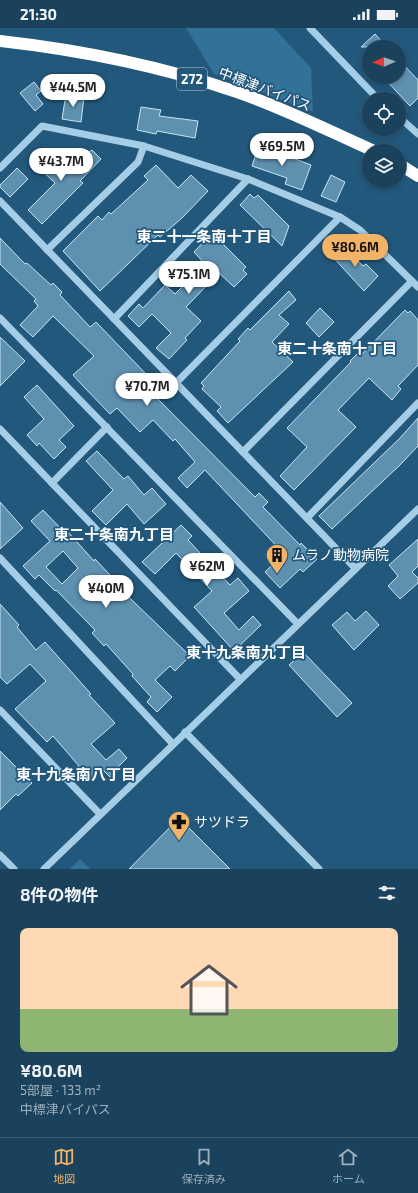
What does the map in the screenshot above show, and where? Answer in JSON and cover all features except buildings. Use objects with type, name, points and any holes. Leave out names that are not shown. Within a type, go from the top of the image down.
[{"type":"highway","name":"中標津バイパス","points":[[0,41],[38,46],[140,64],[201,81],[238,92],[324,127],[362,145]]},
{"type":"highway","points":[[406,168],[418,176]]},
{"type":"street","points":[[310,28],[371,92]]},
{"type":"street","points":[[406,123],[418,134]]},
{"type":"street","points":[[0,168],[42,126],[144,146],[248,179],[340,217],[360,230],[418,287]]},
{"type":"street","points":[[48,250],[138,162],[144,146]]},
{"type":"street","points":[[114,319],[248,179]]},
{"type":"street","points":[[0,201],[355,568]]},
{"type":"street","points":[[176,383],[340,217]]},
{"type":"street","points":[[243,452],[412,281]]},
{"type":"street","points":[[0,318],[297,624]]},
{"type":"street","points":[[307,518],[418,403]]},
{"type":"street","points":[[52,483],[106,427]]},
{"type":"street","points":[[0,429],[240,679]]},
{"type":"street","points":[[44,869],[184,732],[418,509]]},
{"type":"street","points":[[0,558],[173,744]]},
{"type":"street","points":[[0,710],[100,814]]},
{"type":"street","points":[[184,732],[319,869]]},
{"type":"street","points":[[0,855],[14,869]]},
{"type":"shaded area","points":[[186,28],[274,28],[311,68],[313,112],[214,74]]},
{"type":"shaded area","points":[[80,859],[90,869],[70,869]]},
{"type":"place","name":"ムラノ動物病院","points":[[277,574]]},
{"type":"place","name":"サツドラ","points":[[179,842]]},
{"type":"district","name":"東二十一条南十丁目","points":[[204,237]]},
{"type":"district","name":"東二十条南十丁目","points":[[337,349]]},
{"type":"district","name":"東二十条南九丁目","points":[[114,535]]},
{"type":"district","name":"東十九条南九丁目","points":[[246,653]]},
{"type":"district","name":"東十九条南八丁目","points":[[76,775]]}]
